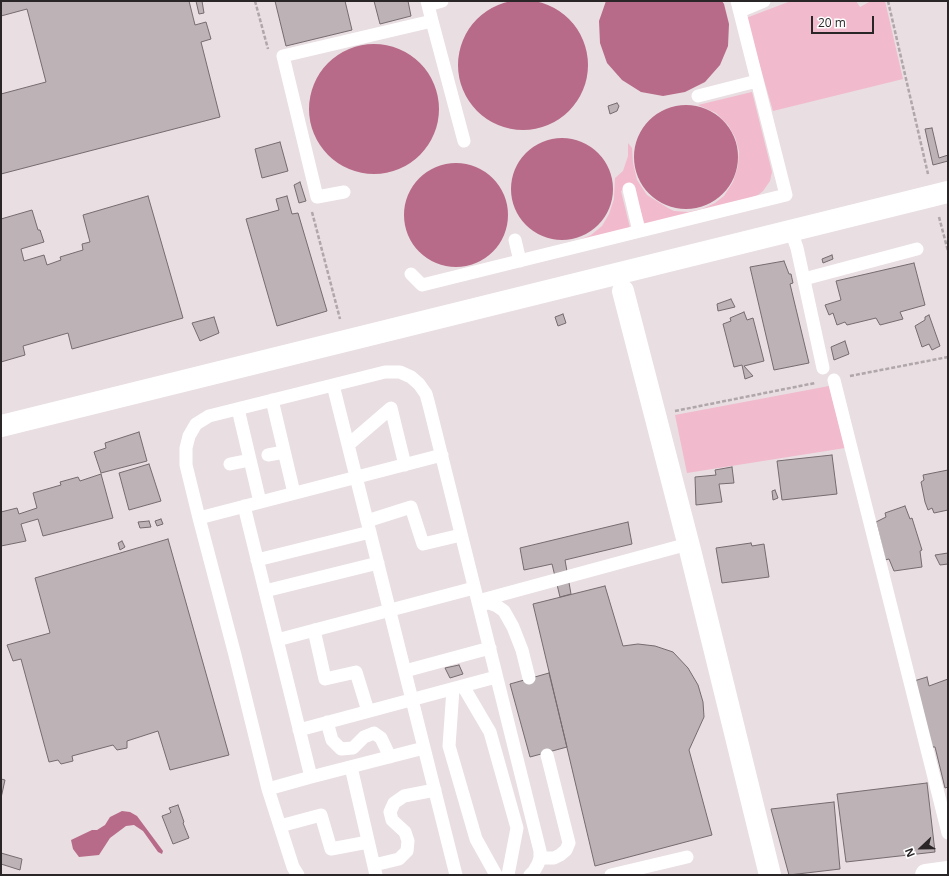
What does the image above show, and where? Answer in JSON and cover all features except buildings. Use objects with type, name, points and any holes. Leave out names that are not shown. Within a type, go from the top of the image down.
[{"type":"street","points":[[1,426],[948,192]]},
{"type":"street","points":[[623,291],[688,544],[770,875]]},
{"type":"street","points":[[926,875],[948,872]]},
{"type":"lane","points":[[442,1],[427,3],[464,141]]},
{"type":"lane","points":[[411,274],[422,285],[786,195],[738,6],[764,1]]},
{"type":"lane","points":[[344,192],[317,197],[283,56],[432,21]]},
{"type":"lane","points":[[698,96],[757,80]]},
{"type":"lane","points":[[629,188],[639,231]]},
{"type":"lane","points":[[792,231],[823,368]]},
{"type":"lane","points":[[515,240],[520,261]]},
{"type":"lane","points":[[804,279],[917,249]]},
{"type":"lane","points":[[298,875],[293,867],[268,789],[186,465],[186,448],[189,436],[196,424],[209,416],[384,372],[400,372],[411,377],[419,384],[426,394],[442,455],[540,851],[538,864],[530,875]]},
{"type":"lane","points":[[834,380],[948,833]]},
{"type":"lane","points":[[333,385],[456,875]]},
{"type":"lane","points":[[272,400],[294,493]]},
{"type":"lane","points":[[348,445],[391,408],[406,465]]},
{"type":"lane","points":[[238,409],[260,502]]},
{"type":"lane","points":[[268,455],[284,452]]},
{"type":"lane","points":[[199,518],[442,455]]},
{"type":"lane","points":[[230,464],[250,460]]},
{"type":"lane","points":[[244,506],[311,777]]},
{"type":"lane","points":[[257,560],[368,526],[411,507],[423,544],[461,535]]},
{"type":"lane","points":[[478,603],[688,544]]},
{"type":"lane","points":[[265,591],[378,563]]},
{"type":"lane","points":[[277,640],[474,588]]},
{"type":"lane","points":[[478,603],[489,603],[504,611],[513,627],[522,650],[529,678]]},
{"type":"lane","points":[[314,630],[326,679],[356,672],[368,711]]},
{"type":"lane","points":[[405,671],[490,648]]},
{"type":"lane","points":[[299,730],[496,677]]},
{"type":"lane","points":[[458,687],[450,746],[476,839],[496,875]]},
{"type":"lane","points":[[458,687],[490,732],[517,828],[508,875]]},
{"type":"lane","points":[[327,722],[332,740],[342,748],[353,748],[364,737],[374,733],[381,738],[390,757]]},
{"type":"lane","points":[[268,789],[424,748]]},
{"type":"lane","points":[[540,858],[554,858],[560,856],[566,850],[569,843],[547,755]]},
{"type":"lane","points":[[351,767],[375,870],[399,859],[407,851],[408,841],[405,832],[392,820],[390,812],[394,803],[404,796],[435,790]]},
{"type":"lane","points":[[280,826],[321,815],[331,849],[368,842]]},
{"type":"lane","points":[[611,875],[687,857]]},
{"type":"path","points":[[888,1],[928,175]]},
{"type":"path","points":[[938,214],[948,251]]},
{"type":"path","points":[[655,415],[948,357]]},
{"type":"shaded area","points":[[529,0],[548,5],[569,19],[583,40],[587,52],[587,78],[583,90],[569,111],[548,125],[536,129],[517,130],[498,125],[477,111],[463,90],[459,78],[458,59],[463,40],[477,19],[498,5],[510,1]]},
{"type":"shaded area","points":[[606,1],[722,1],[729,24],[728,46],[720,65],[705,82],[685,92],[663,96],[641,92],[622,80],[607,63],[600,43],[599,21]]},
{"type":"shaded area","points":[[791,1],[856,1],[860,7],[871,1],[885,1],[903,79],[773,111],[746,18]]},
{"type":"shaded area","points":[[380,44],[399,49],[420,63],[434,84],[438,96],[438,122],[434,134],[420,155],[399,169],[387,173],[368,174],[349,169],[328,155],[314,134],[310,122],[309,103],[314,84],[328,63],[349,49],[361,45]]},
{"type":"shaded area","points":[[752,92],[772,172],[770,181],[763,191],[758,195],[741,201],[645,225],[633,186],[621,191],[630,228],[570,244],[591,235],[602,226],[609,214],[614,199],[615,178],[623,171],[628,156],[628,143],[632,148],[633,163],[637,180],[647,195],[668,208],[674,211],[688,212],[702,209],[715,203],[724,196],[733,182],[738,166],[739,151],[735,137],[728,125],[716,113],[698,105]]},
{"type":"shaded area","points":[[686,105],[706,109],[715,114],[729,128],[734,137],[738,157],[734,177],[729,186],[715,200],[706,205],[686,209],[666,205],[657,200],[643,186],[638,177],[634,157],[638,137],[643,128],[657,114],[666,109]]},
{"type":"shaded area","points":[[552,138],[572,138],[591,146],[605,160],[613,179],[613,199],[610,209],[605,218],[591,232],[572,240],[552,240],[533,232],[519,218],[511,199],[511,179],[519,160],[533,146]]},
{"type":"shaded area","points":[[456,163],[476,167],[485,172],[499,186],[504,195],[508,215],[504,235],[499,244],[485,258],[476,263],[456,267],[436,263],[427,258],[413,244],[408,235],[404,215],[408,195],[413,186],[427,172],[436,167]]},
{"type":"shaded area","points":[[829,386],[845,448],[687,473],[675,415]]},
{"type":"shaded area","points":[[122,811],[130,812],[137,816],[163,851],[162,854],[158,852],[143,831],[134,825],[126,826],[110,838],[99,855],[79,857],[73,849],[71,840],[92,830],[97,830],[105,825],[110,817]]}]
